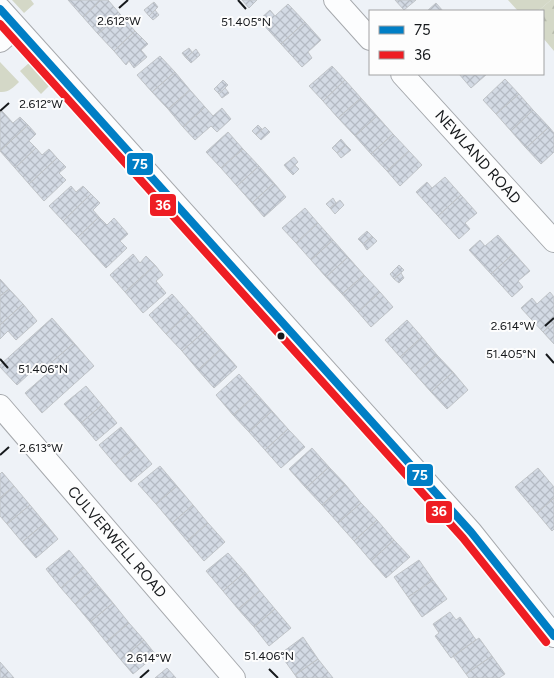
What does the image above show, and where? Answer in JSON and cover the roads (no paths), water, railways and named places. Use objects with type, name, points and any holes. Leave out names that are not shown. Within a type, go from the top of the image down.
[{"type":"street","points":[[335,0],[369,38]]},
{"type":"street","points":[[0,9],[8,34],[471,532],[554,636]]},
{"type":"street","name":"NEWLAND ROAD","points":[[403,75],[554,241]]},
{"type":"street","name":"CULVERWELL ROAD","points":[[0,406],[234,678]]}]
